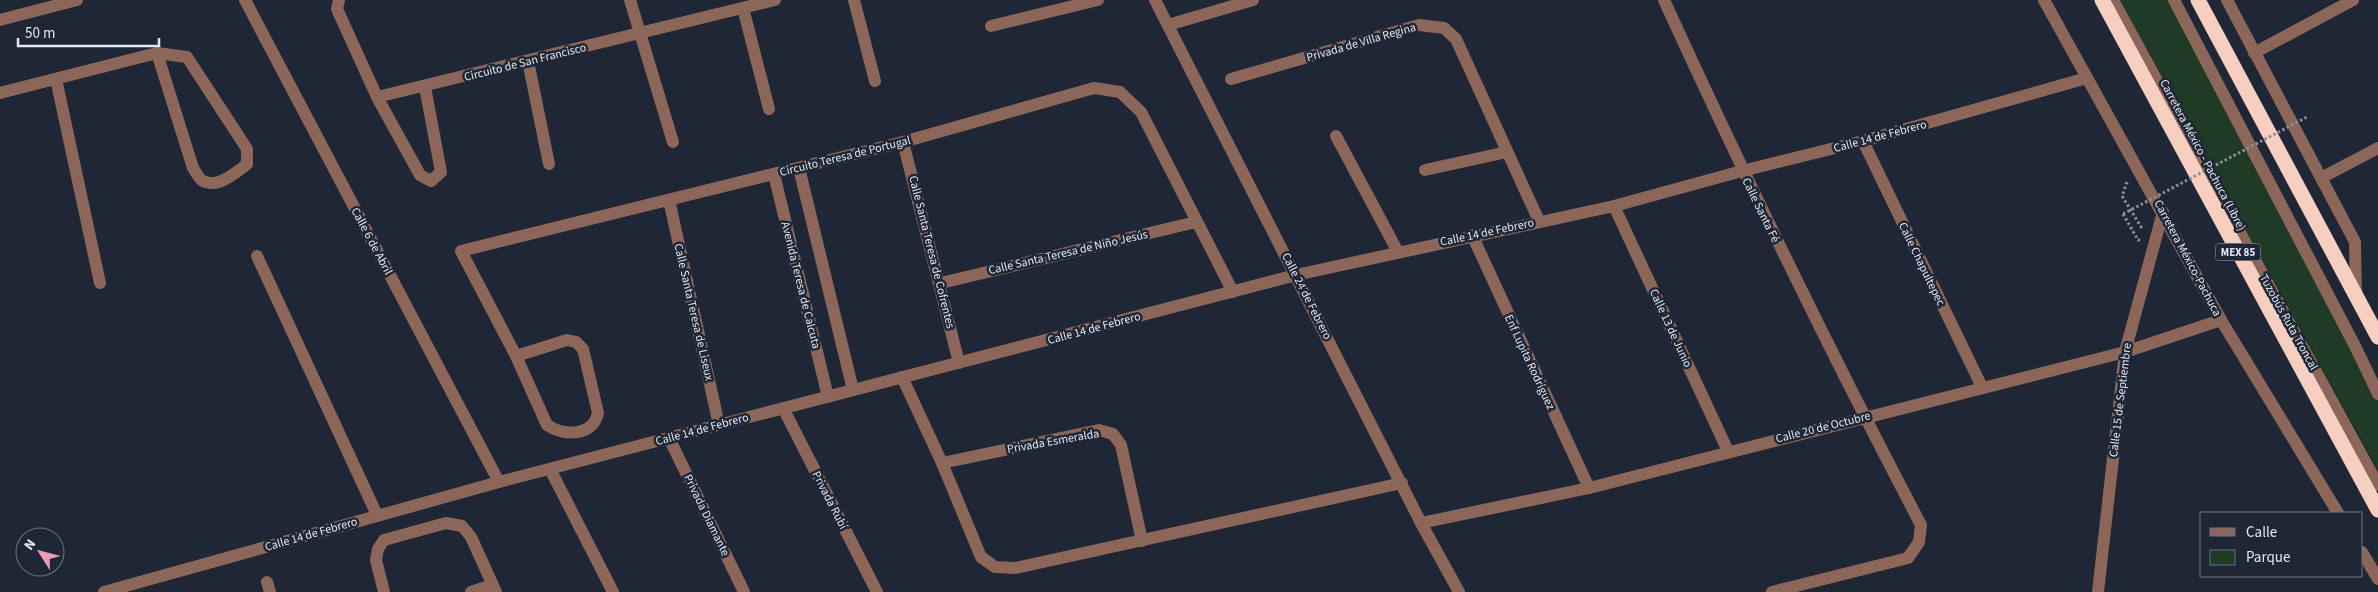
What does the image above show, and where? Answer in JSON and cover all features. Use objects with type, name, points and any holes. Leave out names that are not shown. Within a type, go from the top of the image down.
[{"type":"highway","name":"Carretera México - Pachuca (Libre)","points":[[2102,0],[2378,510]]},
{"type":"highway","points":[[2198,0],[2356,299],[2376,329]]},
{"type":"street","points":[[0,20],[77,0]]},
{"type":"street","name":"Calle 6 de Abril","points":[[245,0],[499,482]]},
{"type":"street","points":[[339,0],[337,9],[378,97],[420,175],[431,181],[441,172],[426,87]]},
{"type":"street","points":[[630,0],[638,32],[673,142]]},
{"type":"street","name":"Circuito de San Francisco","points":[[378,97],[426,87],[638,32],[775,0]]},
{"type":"street","points":[[854,0],[875,81]]},
{"type":"street","points":[[991,26],[1098,0]]},
{"type":"street","name":"Calle 24 de Febrero","points":[[1154,0],[1421,523],[1459,592]]},
{"type":"street","points":[[1168,26],[1253,0]]},
{"type":"street","name":"Calle Santa Fé","points":[[1664,0],[1742,171],[1864,417],[1921,524],[1919,542],[1908,558],[1772,592]]},
{"type":"street","name":"Carretera México-Pachuca","points":[[2044,0],[2163,212],[2221,320],[2337,512]]},
{"type":"street","name":"Tuzobús Ruta Troncal","points":[[2113,0],[2378,485]]},
{"type":"street","points":[[2174,0],[2378,389]]},
{"type":"street","points":[[2227,0],[2355,242],[2356,299]]},
{"type":"street","points":[[2254,53],[2353,0]]},
{"type":"street","points":[[743,8],[769,108]]},
{"type":"street","name":"Privada de Villa Regina","points":[[1231,79],[1419,25],[1444,28],[1456,39],[1538,221]]},
{"type":"street","points":[[0,93],[157,53],[187,57],[247,149],[247,164],[236,173],[214,184],[203,181],[193,168],[157,53]]},
{"type":"street","points":[[528,61],[548,164]]},
{"type":"street","name":"Calle 14 de Febrero","points":[[104,592],[150,587],[377,515],[550,468],[1296,275],[1472,235],[1614,206],[1742,171],[1863,141],[2087,78]]},
{"type":"street","points":[[56,79],[100,283]]},
{"type":"street","name":"Circuito Teresa de Portugal","points":[[516,356],[567,340],[576,342],[584,349],[598,413],[596,422],[589,429],[565,433],[556,431],[547,425],[516,356],[461,251],[903,142],[1094,88],[1120,92],[1141,112],[1232,292]]},
{"type":"street","points":[[1336,136],[1398,252]]},
{"type":"street","name":"Calle Chapultepec","points":[[1863,141],[1982,387]]},
{"type":"street","name":"Calle Santa Teresa de Cofrentes","points":[[903,142],[941,283],[959,363]]},
{"type":"street","points":[[2320,178],[2378,148]]},
{"type":"street","points":[[1425,170],[1507,152]]},
{"type":"street","name":"Avenida Teresa de Calcuta","points":[[799,168],[852,390]]},
{"type":"street","name":"Avenida Teresa de Calcuta","points":[[774,174],[828,397]]},
{"type":"street","name":"Calle Santa Teresa de Liseux","points":[[669,200],[719,425]]},
{"type":"street","name":"Calle 13 de Junio","points":[[1614,206],[1728,451]]},
{"type":"street","name":"Calle 15 de Septiembre","points":[[2098,592],[2125,352],[2163,212]]},
{"type":"street","name":"Calle Santa Teresa de Niño Jesús","points":[[941,283],[1196,222]]},
{"type":"street","name":"Enf Lupita Rodríguez","points":[[1472,235],[1589,488]]},
{"type":"street","points":[[257,256],[377,515]]},
{"type":"street","name":"Calle 20 de Octubre","points":[[1421,523],[1589,488],[1728,451],[2125,352],[2221,320]]},
{"type":"street","points":[[2356,348],[2378,394]]},
{"type":"street","points":[[902,377],[942,463],[982,557],[995,567],[1016,568],[1402,483]]},
{"type":"street","name":"Privada Rubí","points":[[783,408],[877,592]]},
{"type":"street","name":"Privada Esmeralda","points":[[942,463],[1099,430],[1112,434],[1121,445],[1142,541]]},
{"type":"street","name":"Privada Diamante","points":[[670,438],[744,592]]},
{"type":"street","points":[[550,468],[613,592]]},
{"type":"street","points":[[384,592],[376,560],[378,548],[384,540],[446,524],[462,526],[471,536],[494,588],[471,592]]},
{"type":"street","points":[[2363,554],[2378,579]]},
{"type":"path","points":[[2122,196],[2147,237],[2138,240],[2123,214],[2307,117]]},
{"type":"green space","points":[[2120,0],[2169,0],[2378,399],[2378,470]]}]
